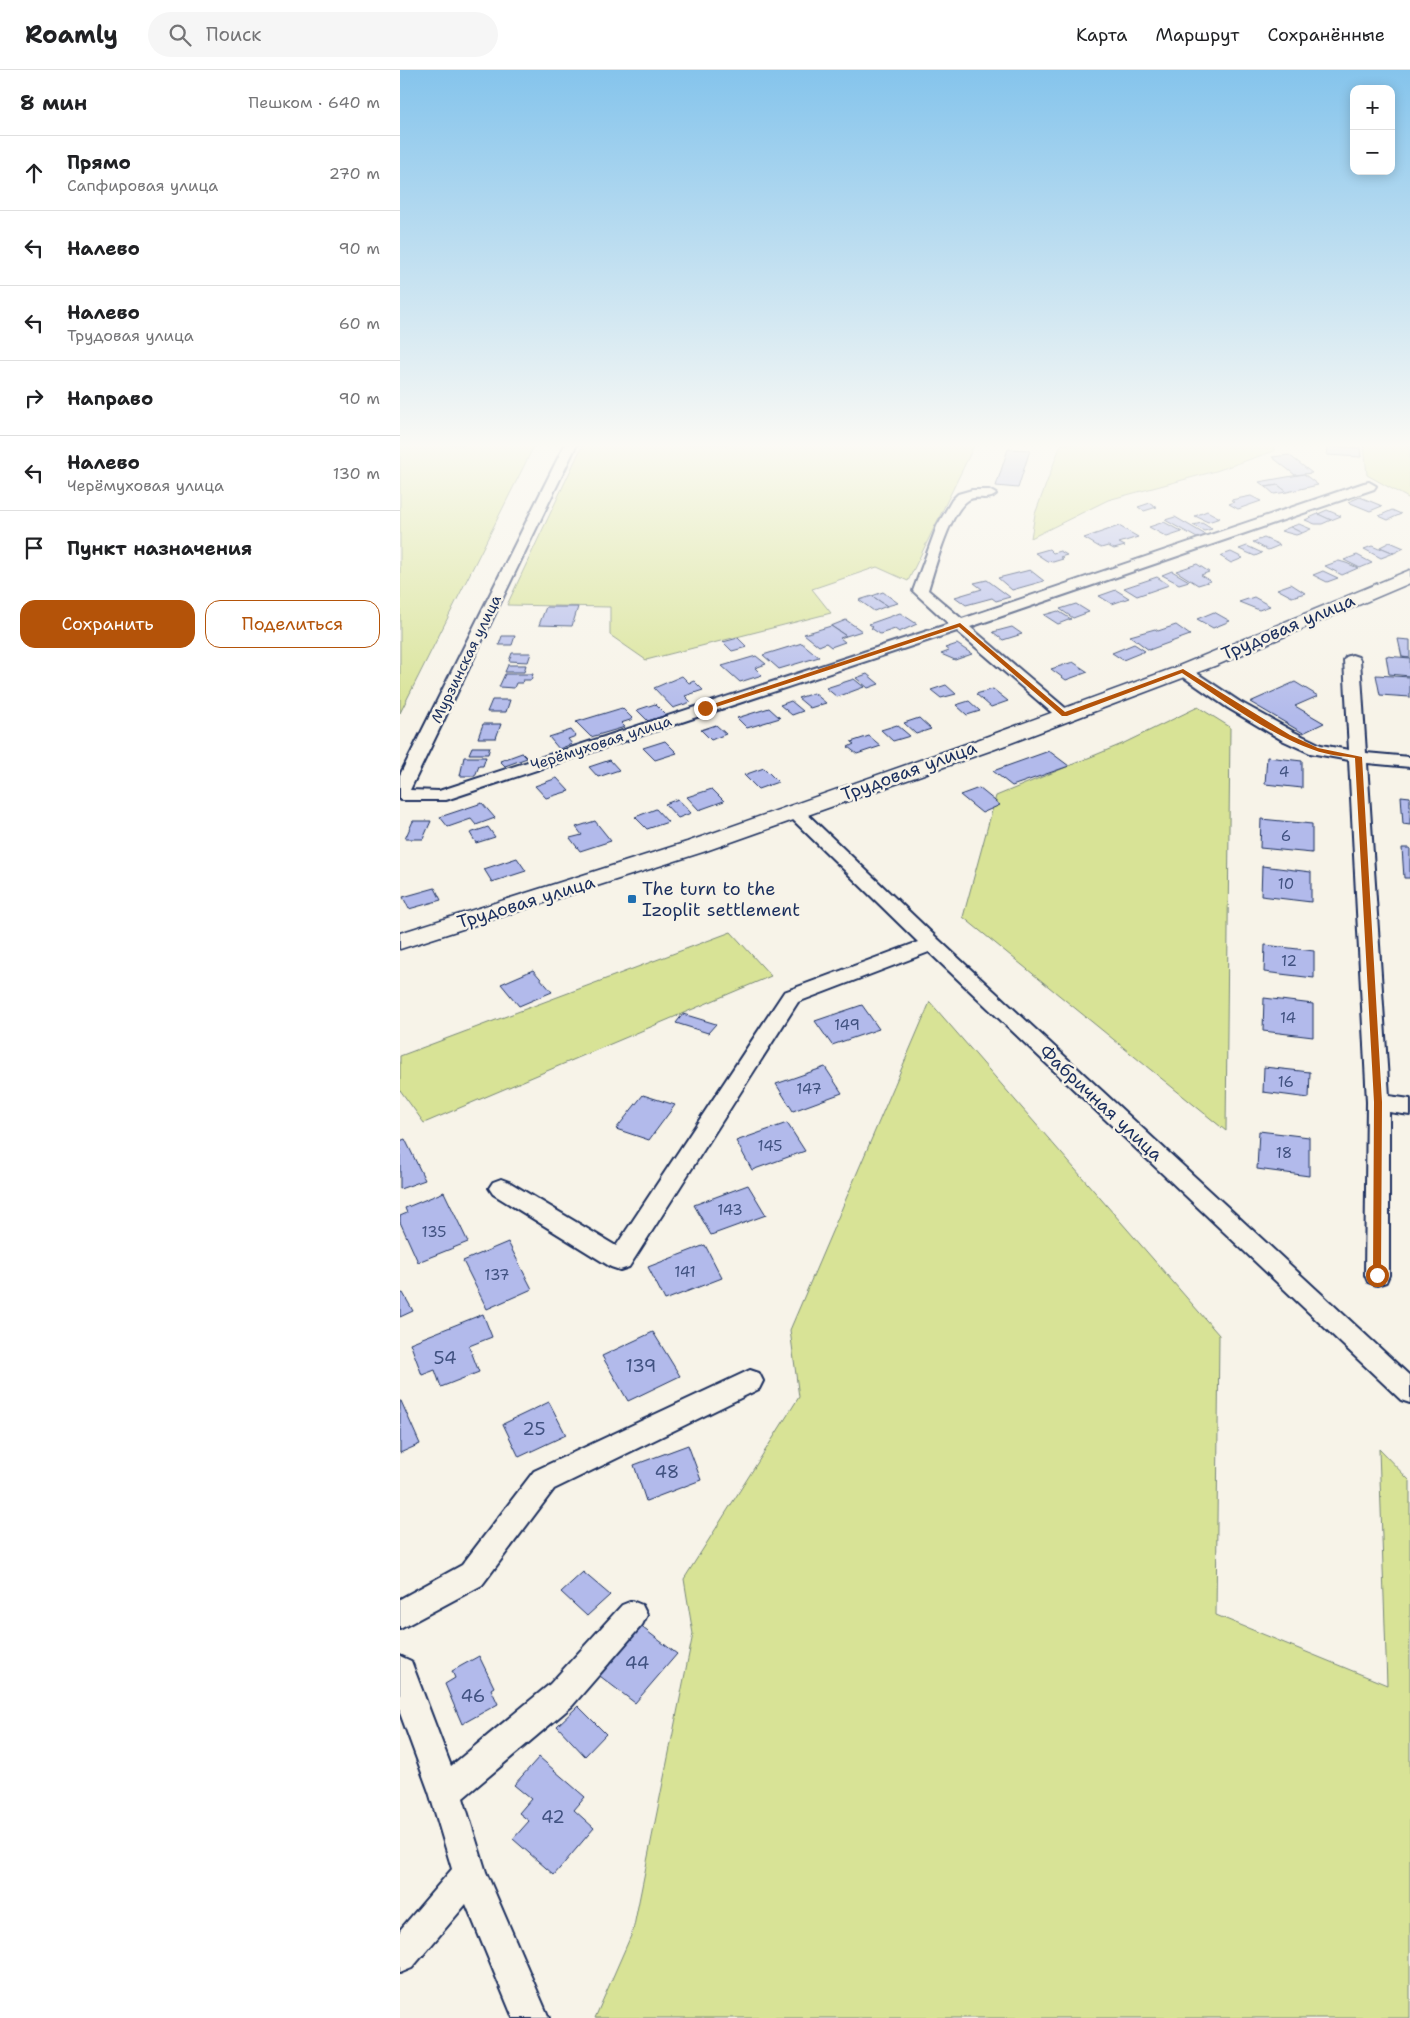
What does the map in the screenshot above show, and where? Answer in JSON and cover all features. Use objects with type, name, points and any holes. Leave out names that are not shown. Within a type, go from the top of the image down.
[{"type":"main road","name":"Трудовая улица","points":[[400,942],[660,860],[1064,715],[1183,671],[1410,576]]},
{"type":"street","name":"Мурзинская улица","points":[[400,794],[526,535]]},
{"type":"street","points":[[941,535],[920,591],[1064,715]]},
{"type":"street","name":"Черёмуховая улица","points":[[400,794],[440,796],[960,625],[1225,535]]},
{"type":"street","points":[[1352,660],[1378,1102],[1377,1275]]},
{"type":"street","points":[[1183,671],[1234,705],[1288,736],[1316,749],[1358,757],[1410,762]]},
{"type":"street","name":"Фабричная улица","points":[[795,812],[932,944],[1410,1392]]},
{"type":"street","points":[[500,1188],[620,1260],[791,997],[932,944]]},
{"type":"street","points":[[1378,1102],[1410,1106]]},
{"type":"street","points":[[400,1615],[472,1575],[544,1480],[750,1381]]},
{"type":"street","points":[[445,1792],[561,1695],[632,1615]]},
{"type":"street","points":[[400,1671],[445,1792],[470,1874],[531,2018]]},
{"type":"street","points":[[400,1956],[470,1874]]},
{"type":"green space","points":[[400,535],[489,535],[400,713]]},
{"type":"green space","points":[[540,535],[931,535],[908,581],[877,567],[812,589],[831,613],[646,660],[610,635],[610,607],[507,605]]},
{"type":"green space","points":[[1198,707],[1230,727],[1226,1131],[963,917],[996,796],[1122,744]]},
{"type":"green space","points":[[731,932],[771,976],[424,1123],[400,1090],[400,1056]]},
{"type":"green space","points":[[930,1002],[1219,1335],[1216,1615],[1387,1685],[1379,1449],[1410,1481],[1410,2018],[595,2018],[633,1931],[693,1634],[684,1579],[799,1397],[790,1330]]},
{"type":"building","points":[[1093,535],[1134,535],[1138,537],[1119,543],[1125,546],[1114,549],[1108,546],[1101,548],[1084,538]]},
{"type":"building","points":[[1192,535],[1206,535],[1197,538]]},
{"type":"building","points":[[1264,538],[1280,545],[1268,550],[1253,542]]},
{"type":"building","points":[[1390,542],[1404,548],[1394,553],[1380,547]]},
{"type":"building","points":[[1247,546],[1262,553],[1255,556],[1239,549]]},
{"type":"building","points":[[1372,546],[1394,553],[1381,558],[1364,549]]},
{"type":"building","points":[[1049,549],[1053,553],[1060,551],[1067,555],[1060,557],[1063,559],[1053,562],[1047,561],[1035,553]]},
{"type":"building","points":[[1231,552],[1243,558],[1231,563],[1220,556]]},
{"type":"building","points":[[1357,555],[1372,563],[1360,568],[1344,560]]},
{"type":"building","points":[[1339,561],[1358,568],[1342,575],[1325,566]]},
{"type":"building","points":[[1197,564],[1209,572],[1201,575],[1211,581],[1198,585],[1176,571]]},
{"type":"building","points":[[1030,570],[1044,581],[1012,590],[998,578]]},
{"type":"building","points":[[1172,571],[1189,581],[1179,584],[1162,575]]},
{"type":"building","points":[[1323,571],[1338,578],[1327,582],[1313,575]]},
{"type":"building","points":[[1157,577],[1169,585],[1137,596],[1124,588]]},
{"type":"building","points":[[987,580],[1010,597],[996,601],[992,598],[966,605],[955,597],[982,589],[974,583]]},
{"type":"building","points":[[1291,584],[1305,593],[1292,597],[1277,589]]},
{"type":"building","points":[[1116,590],[1129,598],[1112,604],[1099,596]]},
{"type":"building","points":[[883,592],[898,603],[887,606],[872,596]]},
{"type":"building","points":[[872,596],[887,606],[874,611],[859,600]]},
{"type":"building","points":[[1254,597],[1270,606],[1259,610],[1239,602]]},
{"type":"building","points":[[1076,604],[1089,612],[1073,618],[1060,609]]},
{"type":"building","points":[[546,607],[578,607],[572,626],[539,625]]},
{"type":"building","points":[[1058,611],[1071,619],[1058,624],[1044,615]]},
{"type":"building","points":[[1214,612],[1230,621],[1213,628],[1197,619]]},
{"type":"building","points":[[900,613],[917,624],[899,632],[895,629],[880,634],[871,628],[873,627],[869,624]]},
{"type":"building","points":[[846,620],[862,631],[846,636],[831,626]]},
{"type":"building","points":[[1176,625],[1190,635],[1149,650],[1130,636],[1155,629],[1158,631]]},
{"type":"building","points":[[831,626],[846,636],[840,638],[845,642],[831,647],[826,643],[819,646],[804,634]]},
{"type":"building","points":[[1012,627],[1022,634],[1003,640],[993,632]]},
{"type":"building","points":[[502,636],[515,636],[512,645],[499,645]]},
{"type":"building","points":[[738,638],[747,647],[732,651],[723,642]]},
{"type":"building","points":[[1398,639],[1410,640],[1410,658],[1402,657]]},
{"type":"building","points":[[802,643],[819,657],[779,669],[763,655]]},
{"type":"building","points":[[957,644],[972,654],[955,660],[941,654],[949,651],[945,648]]},
{"type":"building","points":[[1134,644],[1145,651],[1123,660],[1112,653]]},
{"type":"building","points":[[512,653],[531,653],[528,662],[509,661]]},
{"type":"building","points":[[756,656],[766,664],[755,668],[762,675],[740,682],[722,666]]},
{"type":"building","points":[[1386,656],[1410,658],[1410,676],[1389,674]]},
{"type":"building","points":[[1073,662],[1088,672],[1066,680],[1051,669]]},
{"type":"building","points":[[508,665],[526,665],[524,672],[505,672]]},
{"type":"building","points":[[505,674],[533,674],[531,680],[523,680],[522,683],[516,683],[514,688],[499,687]]},
{"type":"building","points":[[867,674],[879,684],[868,688],[856,678]]},
{"type":"building","points":[[1376,675],[1410,677],[1410,697],[1380,695]]},
{"type":"building","points":[[682,676],[689,683],[694,681],[703,690],[685,696],[691,702],[673,708],[654,688]]},
{"type":"building","points":[[854,679],[864,687],[837,697],[826,688]]},
{"type":"building","points":[[1295,682],[1318,696],[1295,706],[1324,723],[1303,733],[1250,702]]},
{"type":"building","points":[[946,685],[956,694],[941,698],[931,690]]},
{"type":"building","points":[[993,689],[1008,701],[991,707],[976,694]]},
{"type":"building","points":[[814,693],[826,703],[810,708],[798,698]]},
{"type":"building","points":[[492,700],[510,700],[506,712],[487,712]]},
{"type":"building","points":[[791,701],[803,711],[792,715],[780,705]]},
{"type":"building","points":[[969,701],[980,711],[967,715],[956,705]]},
{"type":"building","points":[[655,704],[666,715],[648,721],[637,710]]},
{"type":"building","points":[[622,708],[633,719],[621,723],[625,727],[591,737],[576,722]]},
{"type":"building","points":[[769,708],[780,718],[747,728],[737,718]]},
{"type":"building","points":[[919,718],[931,729],[916,734],[904,723]]},
{"type":"building","points":[[483,724],[501,724],[496,738],[478,738]]},
{"type":"building","points":[[716,725],[726,734],[711,740],[701,730]]},
{"type":"building","points":[[897,725],[910,736],[893,741],[881,730]]},
{"type":"building","points":[[571,730],[576,736],[568,739],[572,744],[559,749],[549,737]]},
{"type":"building","points":[[869,736],[881,746],[857,754],[848,747],[854,744],[851,742]]},
{"type":"building","points":[[665,741],[677,753],[655,760],[643,748]]},
{"type":"building","points":[[472,747],[490,747],[488,754],[469,754]]},
{"type":"building","points":[[1049,751],[1069,766],[1012,786],[993,771]]},
{"type":"building","points":[[522,753],[527,758],[505,766],[500,761]]},
{"type":"building","points":[[464,757],[486,757],[483,766],[479,766],[475,776],[460,776]]},
{"type":"building","points":[[1267,757],[1302,761],[1302,788],[1265,784]]},
{"type":"building","points":[[610,760],[619,770],[598,777],[589,767]]},
{"type":"building","points":[[764,768],[778,782],[758,789],[744,775]]},
{"type":"building","points":[[557,778],[569,791],[546,798],[535,786]]},
{"type":"building","points":[[979,788],[1000,805],[982,813],[960,795]]},
{"type":"building","points":[[712,789],[724,801],[699,810],[687,797]]},
{"type":"building","points":[[1401,796],[1410,797],[1410,825],[1403,824]]},
{"type":"building","points":[[678,799],[691,813],[678,818],[665,804]]},
{"type":"building","points":[[482,803],[495,818],[476,825],[471,819],[448,827],[440,817]]},
{"type":"building","points":[[656,809],[668,822],[647,829],[635,817]]},
{"type":"building","points":[[1261,819],[1312,824],[1312,853],[1260,848]]},
{"type":"building","points":[[413,821],[431,821],[423,839],[405,839]]},
{"type":"building","points":[[595,821],[611,841],[580,851],[570,838],[582,835],[576,827]]},
{"type":"building","points":[[488,827],[495,837],[476,843],[470,833]]},
{"type":"building","points":[[1402,848],[1410,848],[1410,878],[1404,878]]},
{"type":"building","points":[[517,858],[526,871],[492,882],[484,869]]},
{"type":"building","points":[[1262,866],[1311,872],[1311,902],[1261,896]]},
{"type":"building","points":[[435,888],[441,900],[409,909],[403,897]]},
{"type":"building","points":[[1265,945],[1314,951],[1314,978],[1264,972]]},
{"type":"building","points":[[533,970],[552,992],[519,1006],[501,984]]},
{"type":"building","points":[[1264,998],[1313,1004],[1313,1037],[1263,1031]]},
{"type":"building","points":[[862,1005],[879,1029],[832,1045],[815,1021]]},
{"type":"building","points":[[683,1014],[716,1024],[708,1033],[676,1023]]},
{"type":"building","points":[[825,1067],[842,1093],[793,1111],[776,1084]]},
{"type":"building","points":[[1264,1067],[1310,1072],[1309,1098],[1263,1092]]},
{"type":"building","points":[[643,1095],[675,1105],[649,1140],[616,1129]]},
{"type":"building","points":[[787,1123],[805,1151],[752,1170],[736,1141]]},
{"type":"building","points":[[1259,1131],[1309,1137],[1309,1176],[1257,1169]]},
{"type":"building","points":[[405,1139],[425,1180],[400,1189],[400,1141]]},
{"type":"building","points":[[748,1185],[766,1215],[711,1235],[694,1205]]},
{"type":"building","points":[[444,1192],[468,1242],[418,1262],[400,1222],[400,1216],[407,1213],[405,1208]]},
{"type":"building","points":[[508,1242],[532,1289],[487,1309],[463,1261]]},
{"type":"building","points":[[705,1245],[722,1278],[665,1300],[648,1267]]},
{"type":"building","points":[[403,1293],[413,1311],[400,1317],[400,1294]]},
{"type":"building","points":[[483,1314],[492,1337],[469,1346],[479,1372],[441,1387],[435,1370],[422,1375],[410,1343]]},
{"type":"building","points":[[653,1332],[680,1376],[628,1401],[602,1356]]},
{"type":"building","points":[[400,1401],[420,1444],[400,1453]]},
{"type":"building","points":[[549,1402],[566,1435],[519,1457],[503,1424]]},
{"type":"building","points":[[688,1445],[701,1480],[646,1501],[634,1465]]},
{"type":"building","points":[[583,1572],[610,1595],[587,1616],[561,1592]]},
{"type":"building","points":[[639,1625],[677,1654],[635,1703],[596,1673]]},
{"type":"building","points":[[479,1656],[494,1687],[491,1689],[498,1704],[462,1724],[445,1684],[455,1678],[452,1671]]},
{"type":"building","points":[[578,1706],[606,1734],[585,1756],[557,1726]]},
{"type":"building","points":[[539,1757],[585,1797],[574,1810],[594,1828],[554,1875],[513,1839],[529,1821],[519,1813],[531,1799],[514,1785]]},
{"type":"place","name":"The turn to the Izoplit settlement","points":[[632,899]]},
{"type":"route","points":[[705,708],[960,625],[1064,715],[1183,671],[1234,705],[1288,736],[1316,749],[1358,757],[1378,1102],[1377,1275]]}]
